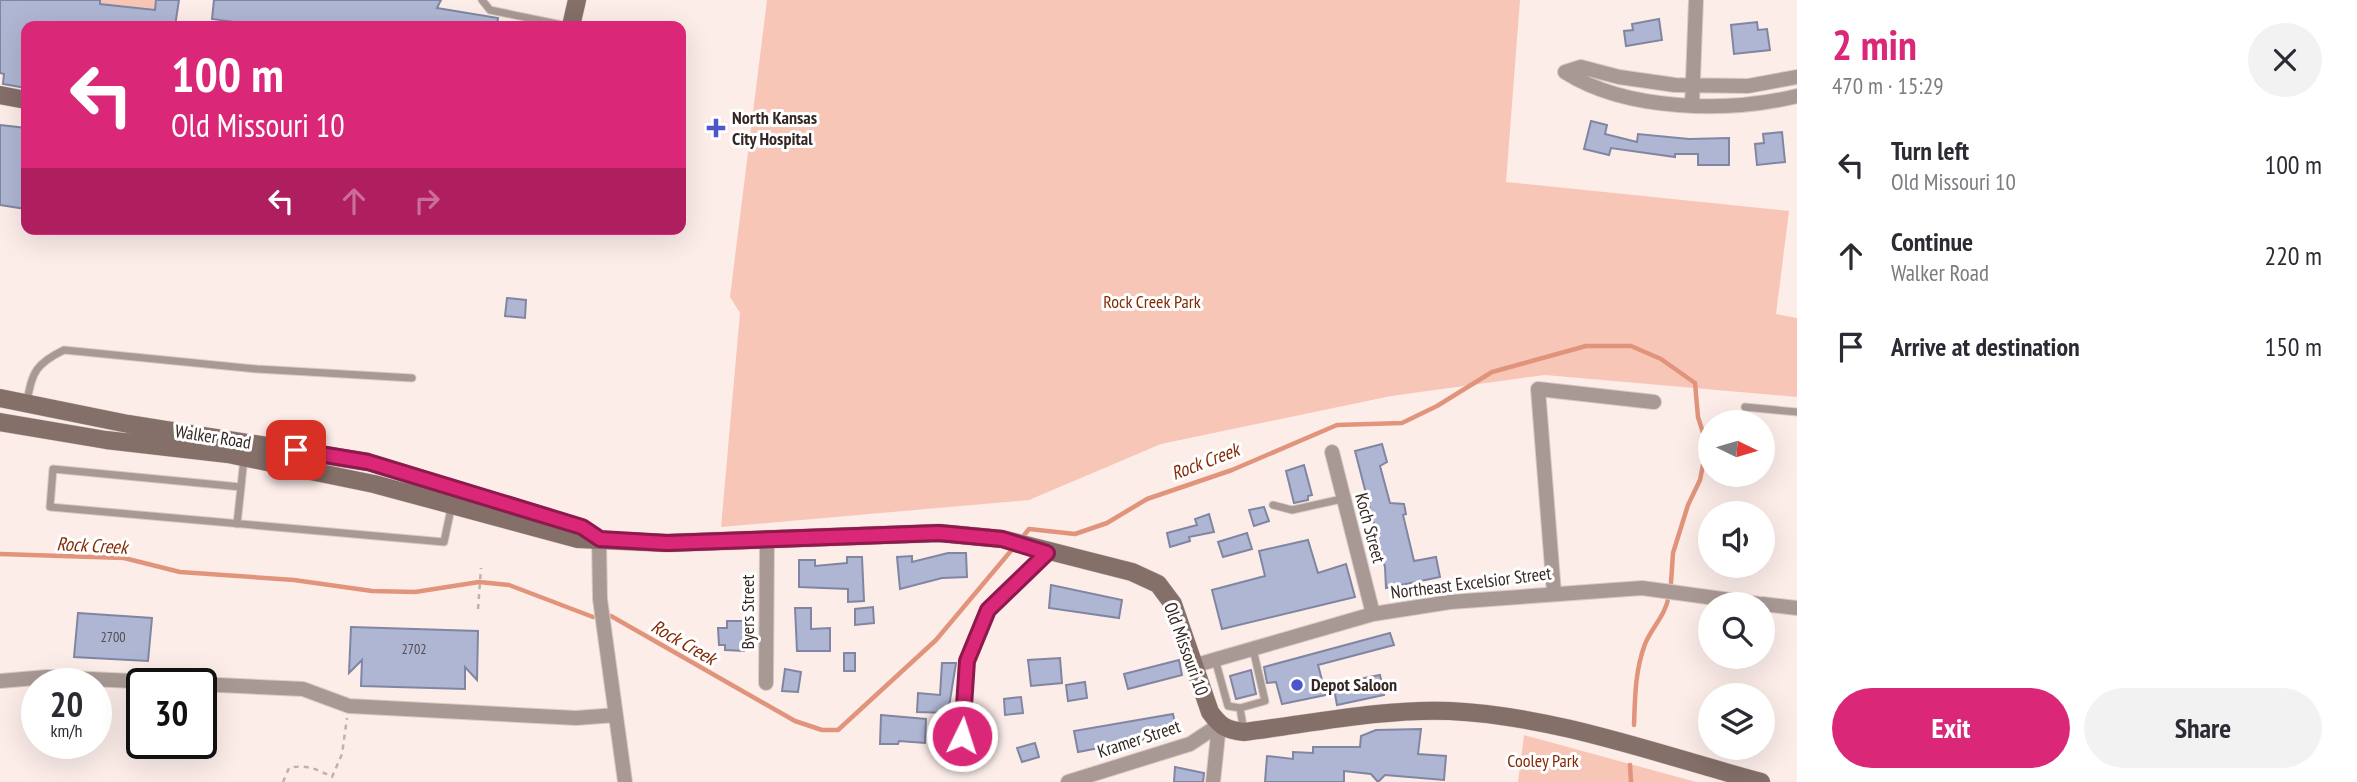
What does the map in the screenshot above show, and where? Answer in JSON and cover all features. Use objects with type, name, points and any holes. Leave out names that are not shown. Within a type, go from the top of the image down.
[{"type":"street","points":[[571,21],[577,0]]},
{"type":"street","points":[[1692,106],[1696,0]]},
{"type":"street","points":[[1797,77],[1748,86],[1692,85],[1619,77],[1581,68],[1564,72],[1584,85],[1668,105],[1727,108],[1797,96]]},
{"type":"street","points":[[0,95],[21,99]]},
{"type":"street","points":[[1554,593],[1538,389],[1654,402]]},
{"type":"street","name":"Walker Road","points":[[0,398],[246,450],[374,484],[455,496],[578,539],[600,539]]},
{"type":"street","name":"Walker Road","points":[[0,422],[106,440],[246,450]]},
{"type":"street","name":"Koch Street","points":[[1332,452],[1373,614]]},
{"type":"street","name":"Old Missouri 10","points":[[600,539],[667,543],[939,533],[1002,539],[1132,572],[1158,584],[1173,604],[1214,719]]},
{"type":"street","points":[[600,539],[600,599],[625,782]]},
{"type":"street","name":"Byers Street","points":[[766,683],[768,541]]},
{"type":"street","points":[[962,736],[967,661],[988,610],[1040,550]]},
{"type":"street","name":"Northeast Excelsior Street","points":[[1193,666],[1373,614],[1450,602],[1642,588],[1698,596]]},
{"type":"street","name":"Northeast Excelsior Street","points":[[1775,606],[1797,608]]},
{"type":"street","points":[[0,681],[47,677],[303,689],[349,706],[576,718],[616,715]]},
{"type":"street","points":[[1214,719],[1228,730],[1244,732],[1410,712],[1450,711],[1521,720],[1761,782]]},
{"type":"street","points":[[1213,782],[1214,719]]},
{"type":"street","name":"Kramer Street","points":[[1068,782],[1190,744],[1214,719]]},
{"type":"lane","points":[[482,0],[484,6],[497,12],[543,21]]},
{"type":"lane","points":[[27,403],[29,383],[42,360],[64,350],[257,369],[412,378]]},
{"type":"lane","points":[[1745,407],[1797,412]]},
{"type":"lane","points":[[237,524],[246,450]]},
{"type":"lane","points":[[241,487],[53,469],[50,507],[444,542],[455,496]]},
{"type":"lane","points":[[1273,505],[1292,510],[1342,499]]},
{"type":"lane","points":[[1228,706],[1240,708],[1265,701],[1253,649]]},
{"type":"lane","points":[[1215,659],[1228,706]]},
{"type":"lane","points":[[1214,719],[1228,706]]},
{"type":"lane","points":[[1240,708],[1244,732]]},
{"type":"path","points":[[478,609],[481,568]]},
{"type":"path","points":[[283,782],[289,768],[300,765],[315,768],[332,777],[342,754],[349,706]]},
{"type":"green space","points":[[100,0],[156,0],[155,10],[100,3]]},
{"type":"green space","name":"Rock Creek Park","points":[[767,0],[1520,0],[1506,182],[1789,211],[1776,314],[1797,318],[1797,397],[1545,375],[1391,396],[1161,444],[1029,500],[721,527],[740,313],[730,297]]},
{"type":"green space","name":"Cooley Park","points":[[1524,735],[1696,782],[1518,782]]},
{"type":"building","points":[[0,0],[100,0],[100,4],[155,10],[156,0],[179,0],[176,21],[21,21],[21,87],[3,84],[4,74],[0,73]]},
{"type":"building","points":[[214,0],[441,0],[437,8],[498,18],[498,21],[212,19]]},
{"type":"building","points":[[1659,19],[1662,40],[1626,46],[1624,31],[1633,30],[1632,24]]},
{"type":"building","points":[[1757,22],[1758,30],[1767,29],[1770,50],[1734,54],[1731,25]]},
{"type":"building","points":[[1591,121],[1607,125],[1605,134],[1637,142],[1638,134],[1689,139],[1729,138],[1729,165],[1698,165],[1698,154],[1675,154],[1675,157],[1611,148],[1609,155],[1584,149]]},
{"type":"building","points":[[0,125],[21,127],[21,208],[0,205]]},
{"type":"building","points":[[1782,132],[1785,162],[1757,165],[1755,144],[1764,143],[1763,134]]},
{"type":"building","points":[[507,298],[526,300],[525,318],[505,316]]},
{"type":"building","points":[[1382,444],[1387,462],[1380,466],[1390,503],[1404,504],[1406,514],[1403,515],[1414,561],[1436,557],[1440,577],[1386,588],[1385,567],[1355,451]]},
{"type":"building","points":[[1304,465],[1312,495],[1308,496],[1308,500],[1294,503],[1286,471]]},
{"type":"building","points":[[1264,507],[1269,521],[1254,526],[1249,510]]},
{"type":"building","points":[[1209,514],[1214,532],[1189,537],[1190,541],[1170,547],[1167,533],[1197,525],[1195,519]]},
{"type":"building","points":[[1247,533],[1252,549],[1223,557],[1218,542]]},
{"type":"building","points":[[1308,540],[1318,573],[1346,564],[1355,597],[1222,629],[1212,590],[1265,576],[1259,551]]},
{"type":"building","points":[[948,553],[966,553],[967,577],[942,578],[900,589],[897,557],[912,556],[912,562]]},
{"type":"building","points":[[847,557],[862,557],[864,601],[848,602],[848,589],[799,587],[799,560],[815,560],[815,566],[847,563]]},
{"type":"building","points":[[1051,585],[1122,600],[1119,618],[1049,608]]},
{"type":"building","points":[[873,607],[874,623],[855,625],[855,609]]},
{"type":"building","points":[[795,608],[811,608],[811,629],[830,628],[830,651],[797,651]]},
{"type":"building","points":[[78,613],[152,618],[148,661],[74,657]]},
{"type":"building","points":[[727,621],[743,621],[744,651],[725,650],[725,645],[719,645],[718,628],[727,628]]},
{"type":"building","points":[[351,627],[478,631],[477,680],[465,667],[465,689],[361,686],[362,660],[349,673]]},
{"type":"building","points":[[1390,633],[1394,645],[1318,665],[1326,695],[1282,704],[1276,682],[1267,683],[1264,667]]},
{"type":"building","points":[[844,653],[855,653],[855,671],[844,671]]},
{"type":"building","points":[[1060,658],[1062,683],[1031,686],[1028,660]]},
{"type":"building","points":[[1179,660],[1182,675],[1128,689],[1124,674]]},
{"type":"building","points":[[942,663],[956,663],[948,713],[917,712],[918,693],[940,695]]},
{"type":"building","points":[[785,669],[801,672],[798,692],[782,691]]},
{"type":"building","points":[[1251,670],[1256,694],[1236,699],[1230,676]]},
{"type":"building","points":[[1380,675],[1384,695],[1337,705],[1333,684]]},
{"type":"building","points":[[1085,682],[1087,698],[1068,701],[1066,685]]},
{"type":"building","points":[[1021,697],[1023,713],[1005,715],[1004,699]]},
{"type":"building","points":[[1173,714],[1177,733],[1078,752],[1074,731]]},
{"type":"building","points":[[881,715],[926,719],[925,743],[899,741],[898,744],[880,744]]},
{"type":"building","points":[[1421,729],[1418,754],[1446,756],[1444,780],[1385,775],[1378,782],[1371,774],[1344,771],[1344,782],[1265,782],[1267,756],[1293,759],[1293,752],[1313,753],[1313,747],[1360,747],[1361,736],[1376,730]]},
{"type":"building","points":[[1035,743],[1039,757],[1022,762],[1017,748]]},
{"type":"building","points":[[1175,767],[1204,773],[1203,782],[1174,782]]},
{"type":"waterway","name":"Rock Creek","points":[[1021,539],[1029,529],[1075,534],[1107,523],[1147,499],[1232,470],[1337,425],[1402,423],[1437,406],[1492,372],[1586,346],[1631,346],[1661,359],[1695,383],[1698,417],[1707,445],[1700,480],[1688,505],[1673,553],[1671,583]]},
{"type":"waterway","name":"Rock Creek","points":[[611,616],[795,721],[822,730],[838,730],[936,640],[1015,546]]},
{"type":"waterway","name":"Rock Creek","points":[[0,554],[124,558],[180,572],[294,580],[372,591],[415,592],[479,582],[509,585],[593,617]]},
{"type":"waterway","name":"Rock Creek","points":[[1634,725],[1639,664],[1648,638],[1665,609],[1669,595]]},
{"type":"waterway","name":"Rock Creek","points":[[1630,765],[1631,782]]},
{"type":"place","name":"North Kansas City Hospital","points":[[716,128]]},
{"type":"place","name":"Depot Saloon","points":[[1297,685]]},
{"type":"route","points":[[296,450],[368,462],[582,527],[600,539],[667,543],[939,533],[1002,539],[1047,553],[988,610],[967,661],[962,736]]}]
